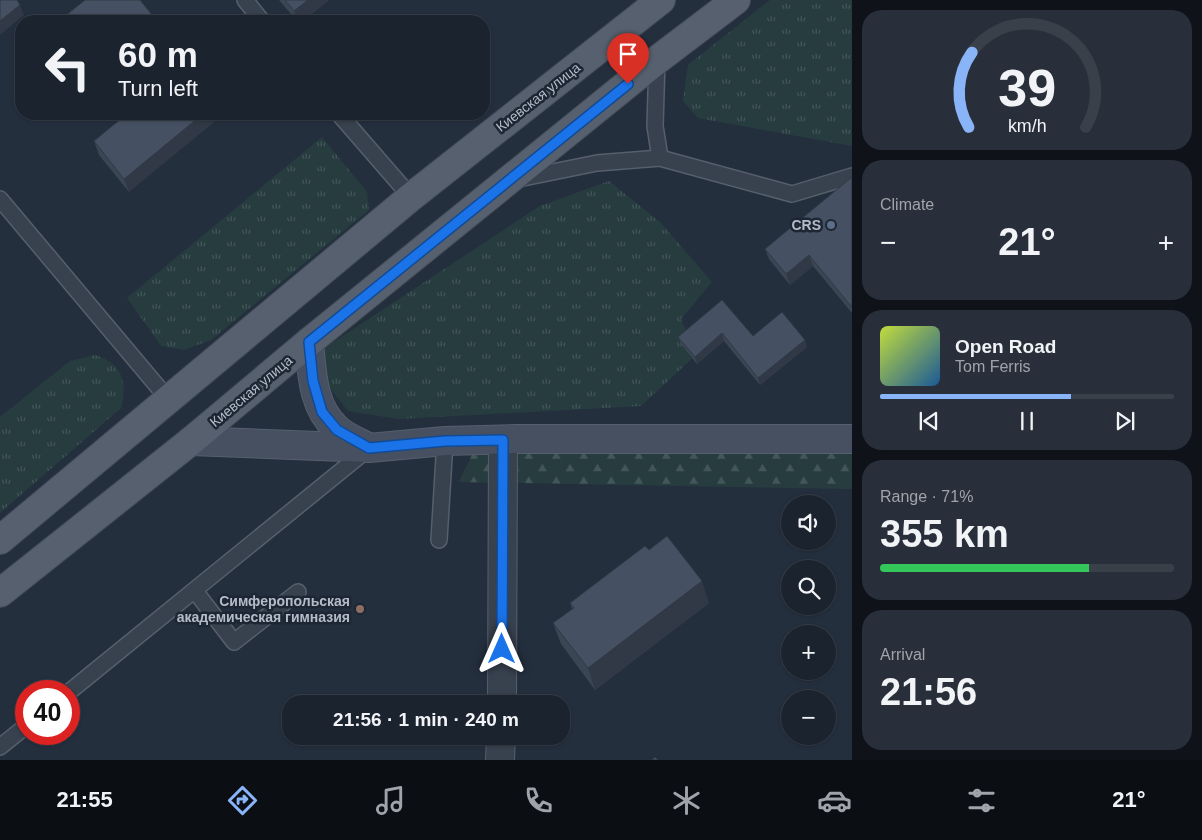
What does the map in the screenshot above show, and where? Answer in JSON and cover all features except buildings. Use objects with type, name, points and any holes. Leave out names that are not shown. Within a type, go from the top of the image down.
[{"type":"main road","name":"Киевская улица","points":[[0,540],[411,197],[661,0]]},
{"type":"main road","name":"Киевская улица","points":[[0,593],[192,441],[309,342],[657,60],[736,0]]},
{"type":"main road","points":[[309,342],[313,381],[322,412],[337,430],[369,448]]},
{"type":"main road","points":[[192,441],[369,448],[445,441],[852,439]]},
{"type":"street","points":[[502,695],[503,440]]},
{"type":"street","points":[[500,760],[501,745]]},
{"type":"lane","points":[[245,0],[257,15]]},
{"type":"lane","points":[[657,60],[655,126],[660,158]]},
{"type":"lane","points":[[344,120],[411,197]]},
{"type":"lane","points":[[509,181],[597,163],[660,158],[792,194],[852,176]]},
{"type":"lane","points":[[0,199],[169,400]]},
{"type":"lane","points":[[439,540],[445,441]]},
{"type":"lane","points":[[80,683],[369,448]]},
{"type":"lane","points":[[195,591],[234,642],[298,592]]},
{"type":"lane","points":[[0,747],[15,735]]},
{"type":"green space","points":[[770,0],[852,0],[852,146],[698,118],[683,101],[688,65]]},
{"type":"green space","points":[[322,137],[367,192],[369,210],[211,340],[184,350],[161,346],[127,298]]},
{"type":"green space","points":[[609,181],[660,222],[712,282],[681,319],[696,355],[641,406],[399,419],[348,411],[328,386],[323,349],[540,206]]},
{"type":"green space","points":[[95,355],[111,363],[121,375],[124,390],[121,408],[0,513],[0,417],[70,361]]},
{"type":"green space","points":[[476,446],[852,448],[852,489],[459,482]]},
{"type":"place","name":"CRS","points":[[831,225]]},
{"type":"place","name":"Симферопольская академическая гимназия","points":[[360,609]]},
{"type":"route","points":[[502,649],[503,440],[445,441],[369,448],[337,430],[322,412],[313,381],[309,342],[628,84]]}]
